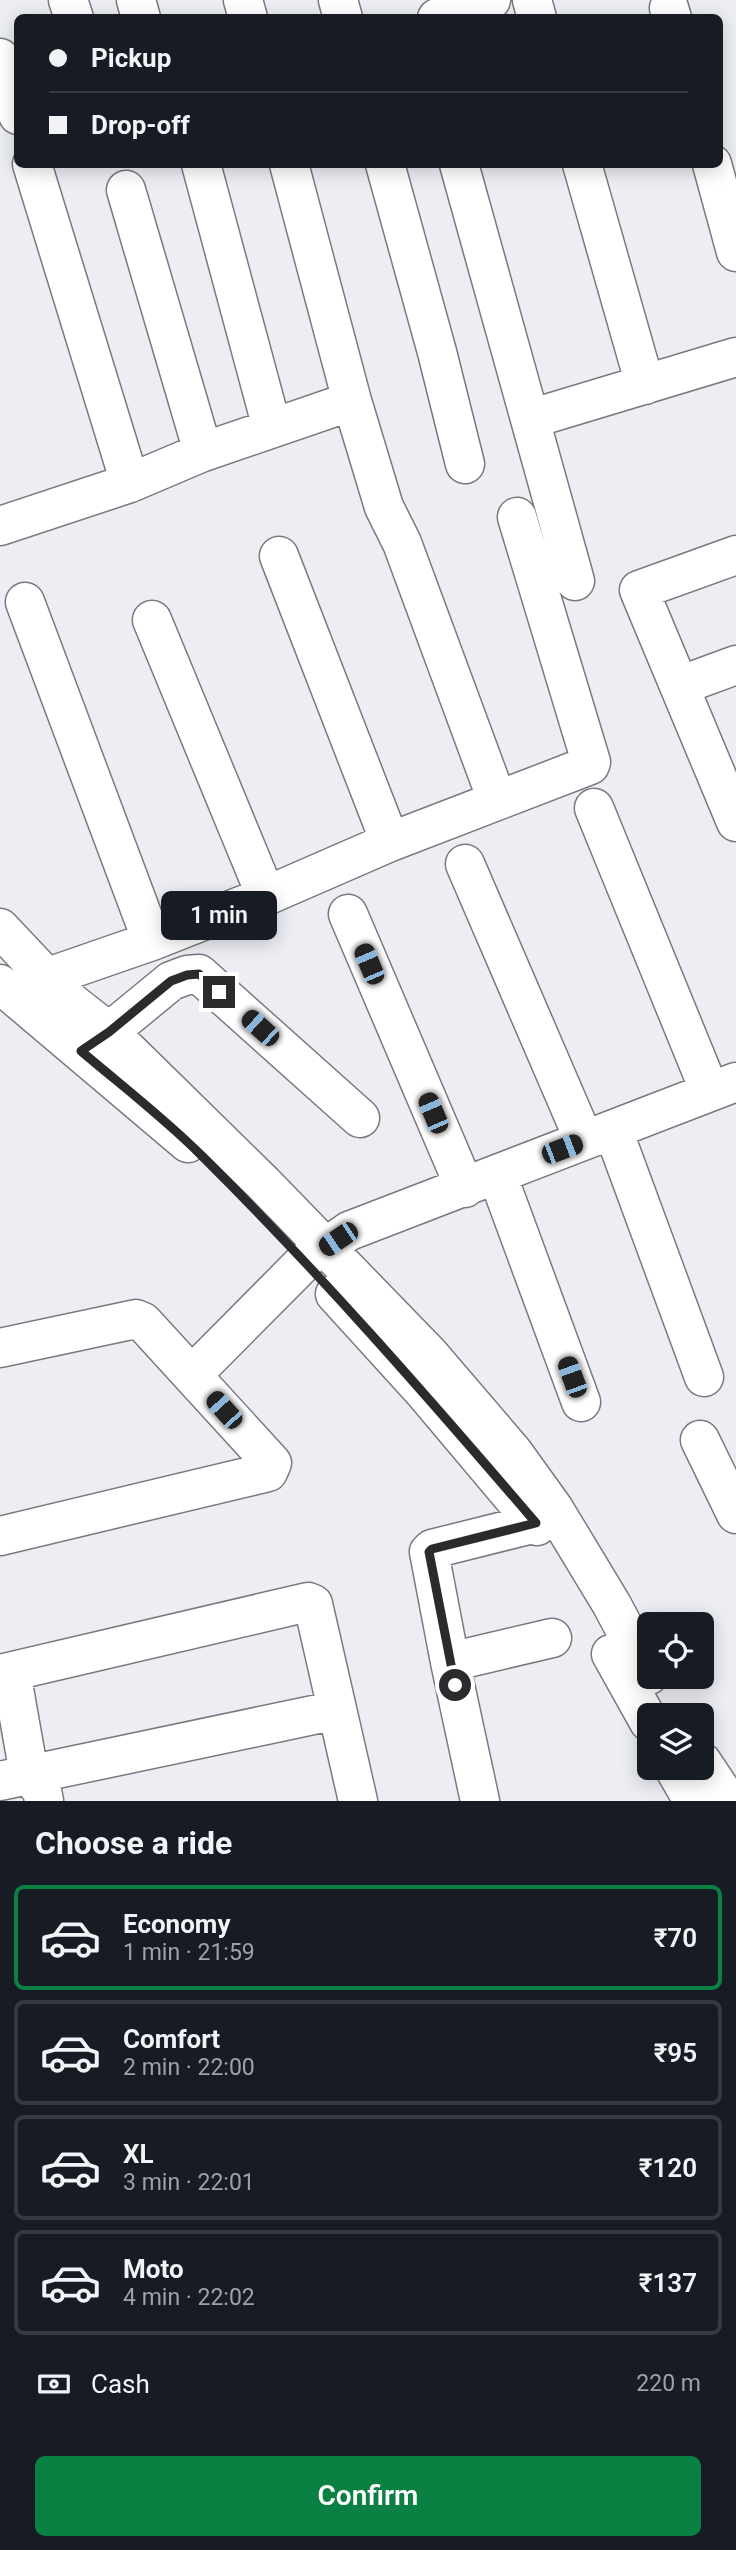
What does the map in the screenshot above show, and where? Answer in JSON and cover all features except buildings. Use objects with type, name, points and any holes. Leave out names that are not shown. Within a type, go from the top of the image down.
[{"type":"street","points":[[0,58],[14,102]]},
{"type":"street","points":[[33,168],[130,483]]},
{"type":"street","points":[[202,168],[272,428]]},
{"type":"street","points":[[290,168],[352,401],[384,507],[402,543],[497,800]]},
{"type":"street","points":[[386,168],[465,464]]},
{"type":"street","points":[[460,168],[575,581]]},
{"type":"street","points":[[583,168],[645,385]]},
{"type":"street","points":[[713,168],[736,252]]},
{"type":"street","points":[[126,190],[203,452]]},
{"type":"street","points":[[530,419],[736,357]]},
{"type":"street","points":[[1,521],[130,483],[203,452],[352,401]]},
{"type":"street","points":[[2,989],[48,978],[152,941],[266,896],[390,842],[586,769],[591,762],[517,517]]},
{"type":"street","points":[[736,555],[639,590],[736,822]]},
{"type":"street","points":[[279,556],[390,842]]},
{"type":"street","points":[[25,602],[152,941]]},
{"type":"street","points":[[152,620],[266,896]]},
{"type":"street","points":[[679,685],[736,665]]},
{"type":"street","points":[[192,1375],[315,1255],[349,1231],[598,1135],[728,1089],[594,808]]},
{"type":"street","points":[[465,864],[598,1135],[704,1377]]},
{"type":"street","points":[[348,914],[481,1181],[582,1402]]},
{"type":"street","points":[[0,928],[67,999],[95,1042],[199,1153],[430,1356],[513,1452],[554,1509],[637,1652]]},
{"type":"street","points":[[95,1042],[171,981],[199,974],[360,1118]]},
{"type":"street","points":[[2,989],[95,1042]]},
{"type":"street","points":[[315,1255],[425,1393],[536,1523],[638,1703]]},
{"type":"street","points":[[0,1348],[136,1319],[143,1322],[272,1463],[268,1472],[0,1536]]},
{"type":"street","points":[[700,1440],[736,1514]]},
{"type":"street","points":[[480,1801],[429,1552],[432,1549],[536,1523]]},
{"type":"street","points":[[337,1710],[24,1785],[6,1673],[308,1602],[313,1604],[358,1801]]},
{"type":"street","points":[[450,1662],[552,1638]]},
{"type":"street","points":[[681,1780],[693,1801]]},
{"type":"street","points":[[714,1780],[727,1801]]},
{"type":"route","points":[[219,992],[199,974],[171,981],[109,1032],[81,1051],[199,1153],[348,1307],[536,1523],[432,1549],[429,1552],[455,1685]]}]
